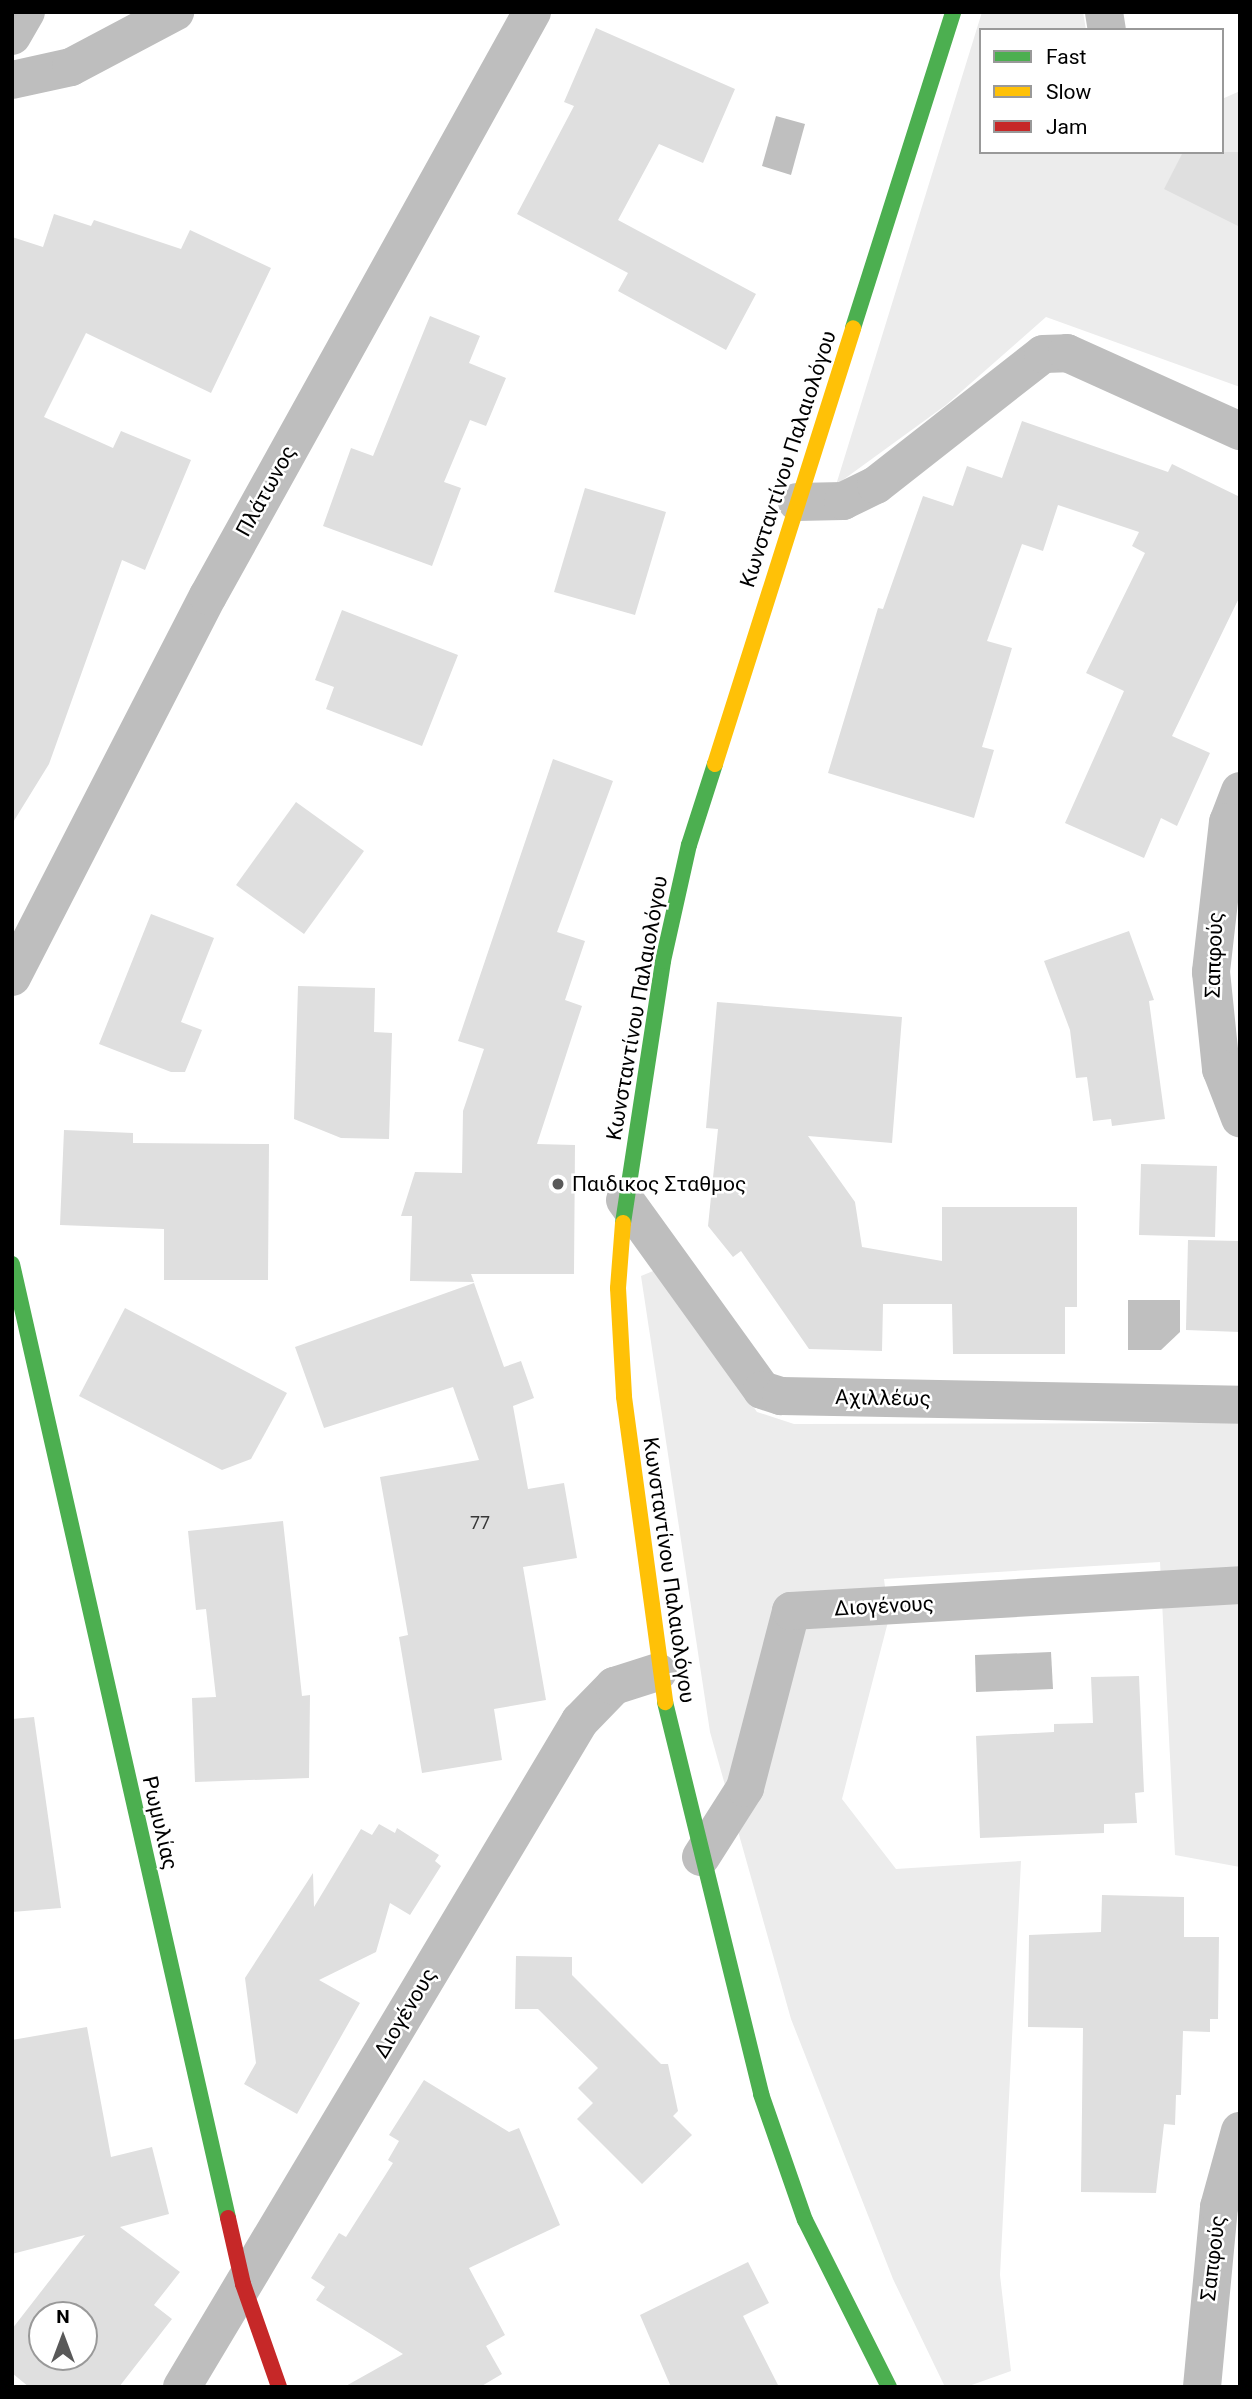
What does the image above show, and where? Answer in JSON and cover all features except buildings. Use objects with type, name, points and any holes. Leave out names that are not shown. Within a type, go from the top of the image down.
[{"type":"street","points":[[12,36],[26,12]]},
{"type":"street","points":[[12,80],[71,67],[176,12]]},
{"type":"street","name":"Πλάτωνος","points":[[12,977],[208,596],[532,12]]},
{"type":"street","name":"Κωνσταντίνου Παλαιολόγου","points":[[889,2387],[805,2220],[761,2094],[701,1857],[658,1672],[624,1397],[618,1289],[625,1200],[663,961],[689,845],[953,12]]},
{"type":"street","points":[[796,502],[843,501],[876,485],[1043,354],[1067,353],[1240,431]]},
{"type":"street","name":"Σαπφούς","points":[[1240,791],[1228,822],[1211,972],[1221,1069],[1240,1118]]},
{"type":"street","name":"Αχιλλέως","points":[[625,1200],[762,1390],[781,1396],[1240,1405]]},
{"type":"street","name":"Ρωμυλίας","points":[[12,1265],[243,2284],[279,2387]]},
{"type":"street","name":"Διογένους","points":[[701,1857],[745,1788],[791,1611],[1240,1585]]},
{"type":"street","name":"Διογένους","points":[[182,2387],[580,1721],[614,1686],[658,1672]]},
{"type":"street","name":"Σαπφούς","points":[[1202,2387],[1219,2207],[1240,2131]]},
{"type":"shaded area","points":[[982,12],[1083,12],[1086,28],[979,28],[979,154],[1224,154],[1224,98],[1240,91],[1240,387],[1046,317],[946,405],[836,485]]},
{"type":"shaded area","points":[[776,116],[805,124],[791,175],[762,166]]},
{"type":"shaded area","points":[[658,1269],[757,1412],[794,1424],[1240,1423],[1240,1867],[1175,1855],[1160,1562],[884,1579],[889,1618],[842,1799],[896,1869],[1021,1861],[1000,2275],[1011,2371],[966,2387],[945,2387],[893,2279],[791,2019],[710,1732],[641,1276]]},
{"type":"shaded area","points":[[1128,1300],[1180,1300],[1180,1332],[1161,1350],[1128,1350]]},
{"type":"shaded area","points":[[1051,1652],[1053,1689],[976,1692],[975,1655]]},
{"type":"traffic: fast","points":[[853,328],[953,12]]},
{"type":"traffic: fast","points":[[623,1223],[663,961],[689,845],[715,764]]},
{"type":"traffic: fast","points":[[12,1264],[228,2218]]},
{"type":"traffic: fast","points":[[665,1702],[761,2094],[805,2220],[889,2387]]},
{"type":"traffic: slow","points":[[715,764],[853,328]]},
{"type":"traffic: slow","points":[[623,1223],[618,1288],[624,1397],[665,1702]]},
{"type":"traffic: jam","points":[[228,2218],[243,2284],[279,2387]]},
{"type":"place","name":"Παιδικος Σταθμος","points":[[558,1184]]}]
